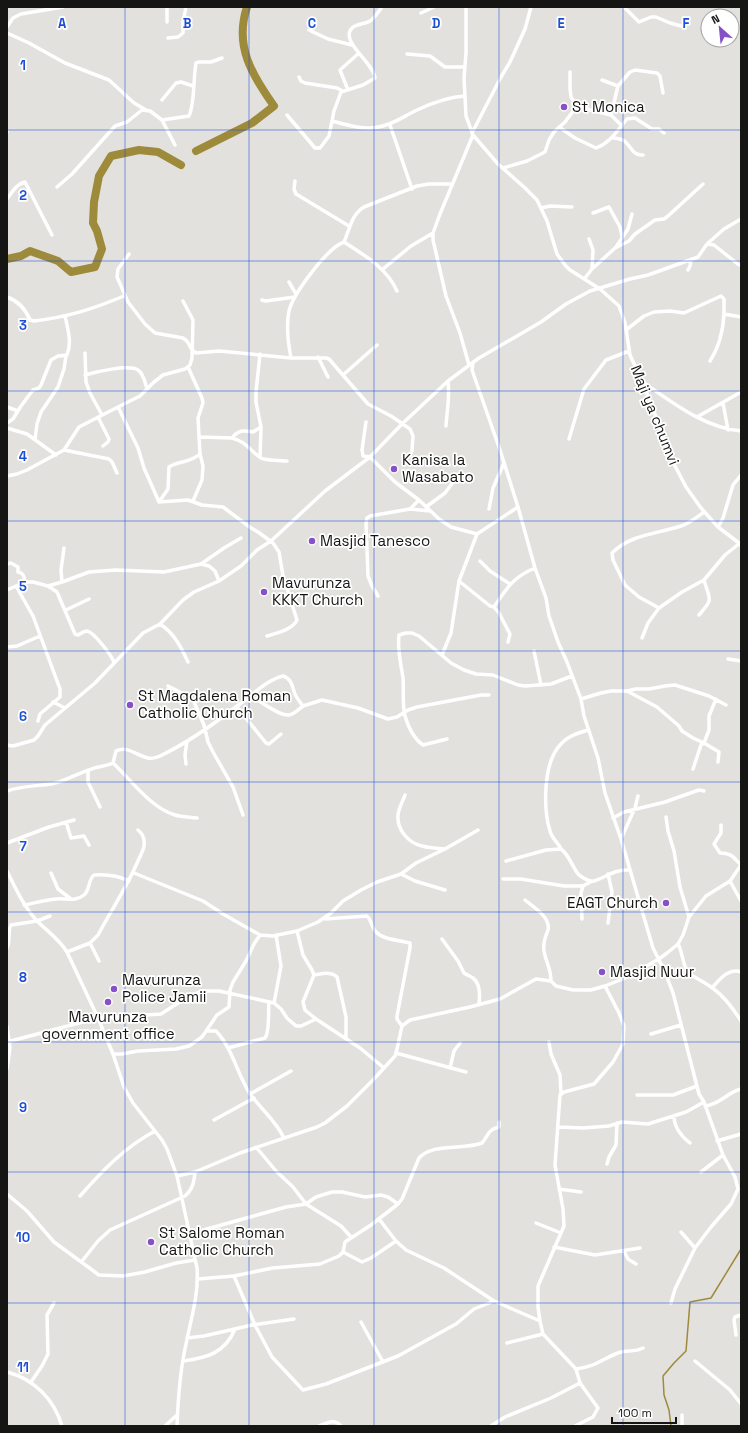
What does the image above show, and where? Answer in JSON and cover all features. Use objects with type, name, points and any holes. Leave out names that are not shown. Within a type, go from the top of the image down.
[{"type":"street","points":[[35,7],[35,13]]},
{"type":"street","points":[[7,27],[17,16],[21,14],[35,13],[63,7]]},
{"type":"street","points":[[166,7],[167,22]]},
{"type":"street","points":[[168,38],[178,37],[183,33],[183,22],[186,7]]},
{"type":"street","points":[[299,77],[305,84],[337,88],[343,91],[363,86],[375,78],[374,74],[352,45],[350,33],[352,28],[370,21],[382,7]]},
{"type":"street","points":[[421,13],[434,7]]},
{"type":"street","points":[[466,7],[465,96],[466,116],[472,134]]},
{"type":"street","points":[[469,365],[460,333],[446,296],[434,248],[433,233],[472,134],[510,62],[525,29],[531,7]]},
{"type":"street","points":[[624,7],[639,22],[651,17],[656,17],[676,26],[685,27]]},
{"type":"street","points":[[309,30],[328,39],[352,45]]},
{"type":"street","points":[[7,33],[29,42],[65,63],[109,80],[134,103],[162,120],[175,145]]},
{"type":"street","points":[[348,90],[340,70],[359,53]]},
{"type":"street","points":[[407,54],[430,56],[445,67],[465,67]]},
{"type":"street","points":[[162,120],[189,116],[193,96],[196,62],[211,62],[222,58]]},
{"type":"street","points":[[611,115],[618,86],[630,72],[640,70],[657,73],[660,76],[663,93]]},
{"type":"street","points":[[570,72],[571,97],[577,106]]},
{"type":"street","points":[[602,80],[618,86]]},
{"type":"street","points":[[162,100],[176,83],[181,82],[193,86]]},
{"type":"street","points":[[287,115],[315,148],[320,148],[329,136],[334,112],[341,92],[343,91]]},
{"type":"street","points":[[332,121],[348,126],[377,128],[390,125],[416,110],[432,104],[451,98],[465,96]]},
{"type":"street","points":[[577,106],[582,106],[590,110],[611,115],[622,126]]},
{"type":"street","points":[[503,168],[527,161],[545,152],[549,140],[554,132],[577,106]]},
{"type":"street","points":[[57,187],[75,171],[115,126],[127,122],[139,112],[146,110]]},
{"type":"street","points":[[559,128],[567,134],[596,148],[607,143],[613,138],[627,119],[635,118],[652,129],[659,129],[664,133]]},
{"type":"street","points":[[390,125],[412,189]]},
{"type":"street","name":"Maji ya chumvi","points":[[472,134],[492,158],[537,200],[548,221],[557,254],[570,270],[600,289],[619,306],[625,323],[629,351],[643,382],[674,464],[686,487],[704,512],[718,527],[740,544]]},
{"type":"street","points":[[613,138],[623,141],[634,153],[638,156],[643,156]]},
{"type":"street","points":[[295,181],[294,188],[296,194],[349,226]]},
{"type":"street","points":[[7,199],[18,186],[25,182],[52,235]]},
{"type":"street","points":[[291,358],[288,313],[295,295],[323,258],[335,246],[344,242],[349,226],[358,210],[429,184],[452,184]]},
{"type":"street","points":[[584,278],[616,248],[655,220],[664,219],[703,184]]},
{"type":"street","points":[[541,208],[550,206],[572,207]]},
{"type":"street","points":[[594,213],[609,207],[620,227],[622,236]]},
{"type":"street","points":[[616,248],[622,236],[628,229],[632,214]]},
{"type":"street","points":[[7,746],[13,746],[34,740],[45,725],[95,683],[144,633],[160,624],[183,600],[194,592],[219,581],[241,566],[257,550],[271,541],[325,491],[370,457],[403,423],[448,381],[473,362],[541,322],[566,304],[590,291],[600,289],[602,286],[661,271],[698,257],[707,244],[724,229],[741,219]]},
{"type":"street","points":[[383,270],[411,246],[433,233]]},
{"type":"street","points":[[589,239],[593,250],[592,269]]},
{"type":"street","points":[[344,242],[383,270],[393,282],[397,291]]},
{"type":"street","points":[[707,244],[714,245],[739,265]]},
{"type":"street","points":[[129,254],[117,272],[117,277],[124,296],[152,332],[164,336],[183,338],[196,353],[219,351],[291,358],[318,357],[329,359],[368,404],[403,423],[410,429],[412,433],[412,451]]},
{"type":"street","points":[[688,270],[691,260]]},
{"type":"street","points":[[289,282],[295,295]]},
{"type":"street","points":[[262,300],[266,301],[295,295]]},
{"type":"street","points":[[7,297],[21,306],[31,320],[65,316],[95,308],[124,296]]},
{"type":"street","points":[[626,330],[644,316],[654,312],[670,310],[684,313],[721,296],[724,298],[723,327],[719,346],[710,361]]},
{"type":"street","points":[[7,476],[27,470],[56,455],[64,450],[79,428],[140,396],[163,375],[188,367],[191,363],[193,320],[183,301]]},
{"type":"street","points":[[724,314],[741,317]]},
{"type":"street","points":[[35,439],[37,424],[41,412],[58,387],[64,369],[70,341],[65,316]]},
{"type":"street","points":[[343,375],[377,345]]},
{"type":"street","points":[[569,439],[584,389],[606,360],[629,351]]},
{"type":"street","points":[[85,353],[86,382],[102,415]]},
{"type":"street","points":[[260,354],[256,402],[261,427],[260,457]]},
{"type":"street","points":[[7,424],[13,419],[20,406],[33,390],[41,385],[51,360],[58,356],[66,356]]},
{"type":"street","points":[[318,357],[328,377]]},
{"type":"street","points":[[473,362],[472,370],[518,507],[535,568],[546,598],[549,616],[581,700],[588,730],[598,758],[605,793],[653,948],[673,993],[699,1094],[705,1104],[723,1155],[735,1177],[738,1189],[731,1204],[711,1226],[695,1248],[675,1289],[670,1303]]},
{"type":"street","points":[[188,367],[202,398],[198,416],[200,454],[203,466],[202,480],[193,501]]},
{"type":"street","points":[[85,375],[112,369],[133,368],[139,371],[143,377],[147,390]]},
{"type":"street","points":[[446,426],[450,395],[448,381]]},
{"type":"street","points":[[643,382],[671,401],[710,424],[728,430],[741,431]]},
{"type":"street","points":[[697,417],[741,392]]},
{"type":"street","points":[[723,403],[728,430]]},
{"type":"street","points":[[7,407],[18,411]]},
{"type":"street","points":[[118,407],[138,448],[144,468],[159,502]]},
{"type":"street","points":[[98,417],[109,439],[103,446]]},
{"type":"street","points":[[366,422],[363,456],[370,457],[395,482],[419,500],[435,517],[452,527],[477,534]]},
{"type":"street","points":[[232,438],[235,434],[243,430],[253,432],[261,427]]},
{"type":"street","points":[[7,428],[27,434],[56,455]]},
{"type":"street","points":[[200,437],[237,439],[249,446],[262,459],[287,461]]},
{"type":"street","points":[[64,450],[109,459],[117,473]]},
{"type":"street","points":[[159,502],[168,489],[169,467],[175,464],[191,461],[200,454]]},
{"type":"street","points":[[490,509],[493,488],[504,463]]},
{"type":"street","points":[[718,527],[723,518],[733,485],[741,475]]},
{"type":"street","points":[[426,507],[445,493],[454,481]]},
{"type":"street","points":[[159,502],[188,500],[202,505],[223,508],[271,541],[276,547],[279,552],[283,576],[297,620],[293,625],[284,631],[267,636]]},
{"type":"street","points":[[410,509],[419,500]]},
{"type":"street","points":[[442,655],[451,633],[459,581],[477,534],[518,507]]},
{"type":"street","points":[[378,596],[368,576],[366,518],[410,509],[430,511]]},
{"type":"street","points":[[659,608],[639,597],[625,585],[613,560],[612,553],[626,542],[682,526],[704,512]]},
{"type":"street","points":[[48,586],[89,572],[116,570],[164,572],[201,564],[241,538]]},
{"type":"street","points":[[642,638],[648,623],[659,608],[682,592],[704,580],[725,555],[740,544]]},
{"type":"street","points":[[62,582],[61,570],[64,548]]},
{"type":"street","points":[[480,561],[490,571],[510,584]]},
{"type":"street","points":[[7,564],[11,563],[18,567],[18,572],[21,572],[24,576],[25,582]]},
{"type":"street","points":[[201,564],[209,566],[215,571],[219,581]]},
{"type":"street","points":[[494,607],[510,584],[520,575],[535,568]]},
{"type":"street","points":[[699,615],[709,604],[710,600],[704,580]]},
{"type":"street","points":[[459,581],[490,606],[494,607],[499,613],[510,634],[508,642]]},
{"type":"street","points":[[7,590],[25,582],[33,582],[48,586],[57,592],[75,634],[78,635],[89,632],[106,648],[114,662]]},
{"type":"street","points":[[16,586],[30,610],[50,658],[60,690],[60,697],[40,714],[38,721]]},
{"type":"street","points":[[66,610],[89,600]]},
{"type":"street","points":[[160,624],[169,630],[180,645],[188,662]]},
{"type":"street","points":[[447,739],[429,744],[422,744],[411,729],[404,713],[403,679],[398,642],[399,635],[412,633],[419,636],[451,663],[473,674],[493,675],[521,686],[557,682],[572,676]]},
{"type":"street","points":[[7,647],[17,646],[40,636]]},
{"type":"street","points":[[534,651],[541,684]]},
{"type":"street","points":[[728,659],[741,661]]},
{"type":"street","points":[[113,763],[116,751],[119,749],[129,750],[148,758],[160,756],[205,729],[237,707],[270,681],[283,676],[289,679],[294,687],[295,694],[303,706]]},
{"type":"street","points":[[581,700],[600,693],[611,691],[650,689],[675,685],[716,699],[726,705]]},
{"type":"street","points":[[168,686],[181,692],[194,702],[205,729],[208,742],[232,787],[243,815]]},
{"type":"street","points":[[627,691],[657,707],[679,726],[682,731],[719,752],[718,762]]},
{"type":"street","points":[[256,699],[278,712],[287,715],[293,714],[303,706],[322,700],[363,709],[388,719],[397,717],[418,707],[481,695],[489,695]]},
{"type":"street","points":[[693,769],[699,750],[704,743],[709,730],[710,713],[716,699]]},
{"type":"street","points":[[53,702],[65,708]]},
{"type":"street","points":[[237,707],[266,743],[272,743],[281,734]]},
{"type":"street","points":[[588,730],[572,736],[560,745],[554,756],[548,774],[546,796],[548,824],[553,839],[560,845],[561,849],[565,852],[579,875],[586,880],[592,881]]},
{"type":"street","points":[[186,764],[185,755],[187,741]]},
{"type":"street","points":[[7,791],[21,786],[52,784],[88,770],[113,763]]},
{"type":"street","points":[[113,763],[147,797],[161,807],[175,815],[197,818]]},
{"type":"street","points":[[88,770],[88,782],[100,807]]},
{"type":"street","points":[[613,818],[624,812],[666,802],[699,790],[704,791]]},
{"type":"street","points":[[405,794],[397,815],[400,829],[416,844],[445,849]]},
{"type":"street","points":[[620,839],[634,810],[638,796]]},
{"type":"street","points":[[666,817],[680,887],[688,917]]},
{"type":"street","points":[[7,843],[49,827],[74,820]]},
{"type":"street","points":[[66,822],[71,838],[84,836],[89,845]]},
{"type":"street","points":[[177,1176],[195,1172],[221,1160],[317,1127],[331,1120],[361,1093],[396,1053],[402,1026],[410,1020],[504,997],[536,980],[551,982],[556,986],[573,990],[591,990],[605,986],[659,959],[678,944],[685,929],[688,917],[706,896],[730,881],[741,865],[731,855],[727,853],[720,853],[714,846],[721,833],[721,825]]},
{"type":"street","points":[[67,952],[90,943],[98,935],[134,873],[144,846],[144,838],[138,830]]},
{"type":"street","points":[[134,873],[203,901],[260,935],[276,935],[297,931],[324,919],[343,901],[356,893],[377,882],[401,874],[416,863],[445,849],[478,830]]},
{"type":"street","points":[[506,861],[546,850],[561,849]]},
{"type":"street","points":[[624,870],[628,865]]},
{"type":"street","points":[[503,879],[521,879],[564,886],[583,886],[608,874],[630,870]]},
{"type":"street","points":[[7,871],[24,905],[37,921],[58,939],[67,952],[98,1018],[113,1054],[124,1087],[133,1103],[167,1149],[177,1176],[198,1279],[179,1383],[177,1426]]},
{"type":"street","points":[[51,873],[54,883],[60,892],[72,899]]},
{"type":"street","points":[[24,905],[56,899],[78,898],[84,895],[87,891],[94,875],[109,874],[129,881]]},
{"type":"street","points":[[401,874],[415,881],[445,890]]},
{"type":"street","points":[[608,874],[612,892],[608,923]]},
{"type":"street","points":[[730,881],[741,901]]},
{"type":"street","points":[[582,919],[581,893],[583,886]]},
{"type":"street","points":[[56,899],[60,892]]},
{"type":"street","points":[[525,900],[546,918],[548,924],[544,944],[545,957],[550,971],[551,982]]},
{"type":"street","points":[[7,948],[9,944],[9,930],[11,924],[37,921],[50,916]]},
{"type":"street","points":[[324,919],[367,916],[372,921],[374,929],[381,936],[410,944],[397,1016],[397,1019],[402,1026]]},
{"type":"street","points":[[297,931],[302,955],[314,975],[305,996],[303,1005],[307,1012],[384,1068]]},
{"type":"street","points":[[113,1054],[184,1048],[193,1044],[207,1031],[217,1014],[229,1008],[230,990],[233,982],[260,935]]},
{"type":"street","points":[[228,1048],[265,1038],[267,1036],[272,1003],[281,966],[276,935]]},
{"type":"street","points":[[442,939],[458,961],[464,973],[476,981],[480,994],[479,1004]]},
{"type":"street","points":[[90,943],[99,961]]},
{"type":"street","points":[[678,944],[682,950],[686,969],[712,988],[732,1006],[741,1021]]},
{"type":"street","points":[[712,988],[725,975],[731,972],[741,972]]},
{"type":"street","points":[[314,975],[336,975],[346,1017],[346,1039]]},
{"type":"street","points":[[561,1093],[594,1084],[613,1062],[623,1044],[624,1026],[615,1004],[605,986]]},
{"type":"street","points":[[8,1041],[98,1018],[161,1014],[188,996],[203,991],[219,991],[230,995],[272,1003],[281,1009],[287,1018],[296,1026],[301,1026],[316,1019]]},
{"type":"street","points":[[651,1034],[682,1025]]},
{"type":"street","points":[[7,1026],[10,1048],[7,1069]]},
{"type":"street","points":[[207,1031],[216,1031],[228,1048],[250,1094],[278,1126],[284,1138]]},
{"type":"street","points":[[450,1068],[454,1051],[460,1042]]},
{"type":"street","points":[[550,1042],[551,1054],[560,1075],[561,1093],[558,1101],[558,1127],[555,1165],[563,1209],[564,1226],[538,1286],[538,1307],[543,1334],[576,1369],[580,1383],[598,1408],[593,1417],[575,1426]]},
{"type":"street","points":[[396,1053],[466,1072]]},
{"type":"street","points":[[250,1094],[291,1071]]},
{"type":"street","points":[[637,1096],[673,1095],[697,1086]]},
{"type":"street","points":[[558,1127],[583,1128],[609,1126],[617,1123],[631,1122],[648,1124],[690,1111],[705,1104],[712,1105],[730,1093],[741,1089]]},
{"type":"street","points":[[214,1120],[254,1098]]},
{"type":"street","points":[[674,1116],[677,1129],[690,1143]]},
{"type":"street","points":[[198,1279],[234,1276],[273,1268],[320,1264],[336,1258],[343,1252],[345,1242],[398,1204],[402,1199],[419,1158],[423,1153],[434,1150],[474,1146],[482,1143],[488,1132],[499,1127],[500,1122]]},
{"type":"street","points":[[608,1164],[609,1157],[616,1145],[617,1123]]},
{"type":"street","points":[[80,1196],[110,1162],[145,1136],[155,1131]]},
{"type":"street","points":[[717,1141],[741,1134]]},
{"type":"street","points":[[256,1147],[293,1187],[306,1204],[341,1226],[351,1237]]},
{"type":"street","points":[[701,1172],[723,1155]]},
{"type":"street","points":[[82,1262],[98,1241],[110,1230],[181,1199],[191,1190],[195,1172]]},
{"type":"street","points":[[559,1189],[580,1192]]},
{"type":"street","points":[[188,1234],[286,1207],[306,1204],[323,1194],[340,1192],[365,1197],[381,1195],[388,1197],[398,1204]]},
{"type":"street","points":[[7,1194],[27,1211],[54,1242],[99,1275],[109,1276],[145,1272],[176,1263],[195,1260]]},
{"type":"street","points":[[379,1219],[396,1242],[406,1250],[444,1268],[494,1301],[540,1321]]},
{"type":"street","points":[[536,1223],[561,1233]]},
{"type":"street","points":[[681,1232],[695,1248]]},
{"type":"street","points":[[343,1252],[362,1262],[396,1242]]},
{"type":"street","points":[[554,1247],[595,1255],[640,1248]]},
{"type":"street","points":[[624,1251],[628,1259],[636,1264]]},
{"type":"street","points":[[234,1276],[255,1325],[272,1357],[304,1390],[326,1384],[398,1356],[456,1324],[474,1309],[494,1301]]},
{"type":"street","points":[[31,1382],[48,1354],[47,1315],[54,1303]]},
{"type":"street","points":[[736,1335],[734,1320],[735,1317],[741,1315]]},
{"type":"street","points":[[188,1338],[294,1318]]},
{"type":"street","points":[[361,1322],[383,1362]]},
{"type":"street","points":[[183,1361],[201,1358],[221,1349],[228,1343],[235,1329]]},
{"type":"street","points":[[507,1343],[543,1334]]},
{"type":"street","points":[[576,1369],[591,1367],[621,1352],[636,1351],[643,1348]]},
{"type":"street","points":[[695,1361],[730,1390],[741,1404]]},
{"type":"street","points":[[7,1372],[31,1382],[41,1390],[58,1414],[62,1426]]},
{"type":"street","points":[[491,1426],[505,1417],[551,1398],[580,1383]]},
{"type":"street","points":[[165,1426],[178,1415]]},
{"type":"street","points":[[682,1415],[682,1426]]},
{"type":"street","points":[[319,1426],[335,1421],[341,1426]]},
{"type":"waterway","points":[[196,151],[252,123],[274,106],[259,83],[247,60],[243,35],[247,7]]},
{"type":"waterway","points":[[7,259],[21,256],[30,251],[58,261],[71,272],[95,267],[102,249],[93,223],[94,202],[99,176],[111,156],[139,150],[158,152],[181,165]]},
{"type":"waterway","points":[[671,1426],[669,1410],[664,1395],[663,1376],[686,1351],[690,1302],[711,1298],[741,1249]]},
{"type":"place","name":"St Monica","points":[[564,107]]},
{"type":"place","name":"Kanisa la Wasabato","points":[[394,469]]},
{"type":"place","name":"Masjid Tanesco","points":[[312,541]]},
{"type":"place","name":"Mavurunza KKKT Church","points":[[264,592]]},
{"type":"place","name":"St Magdalena Roman Catholic Church","points":[[130,705]]},
{"type":"place","name":"EAGT Church","points":[[666,903]]},
{"type":"place","name":"Masjid Nuur","points":[[602,972]]},
{"type":"place","name":"Mavurunza Police Jamii","points":[[114,989]]},
{"type":"place","name":"Mavurunza government office","points":[[108,1002]]},
{"type":"place","name":"St Salome Roman Catholic Church","points":[[151,1242]]}]
